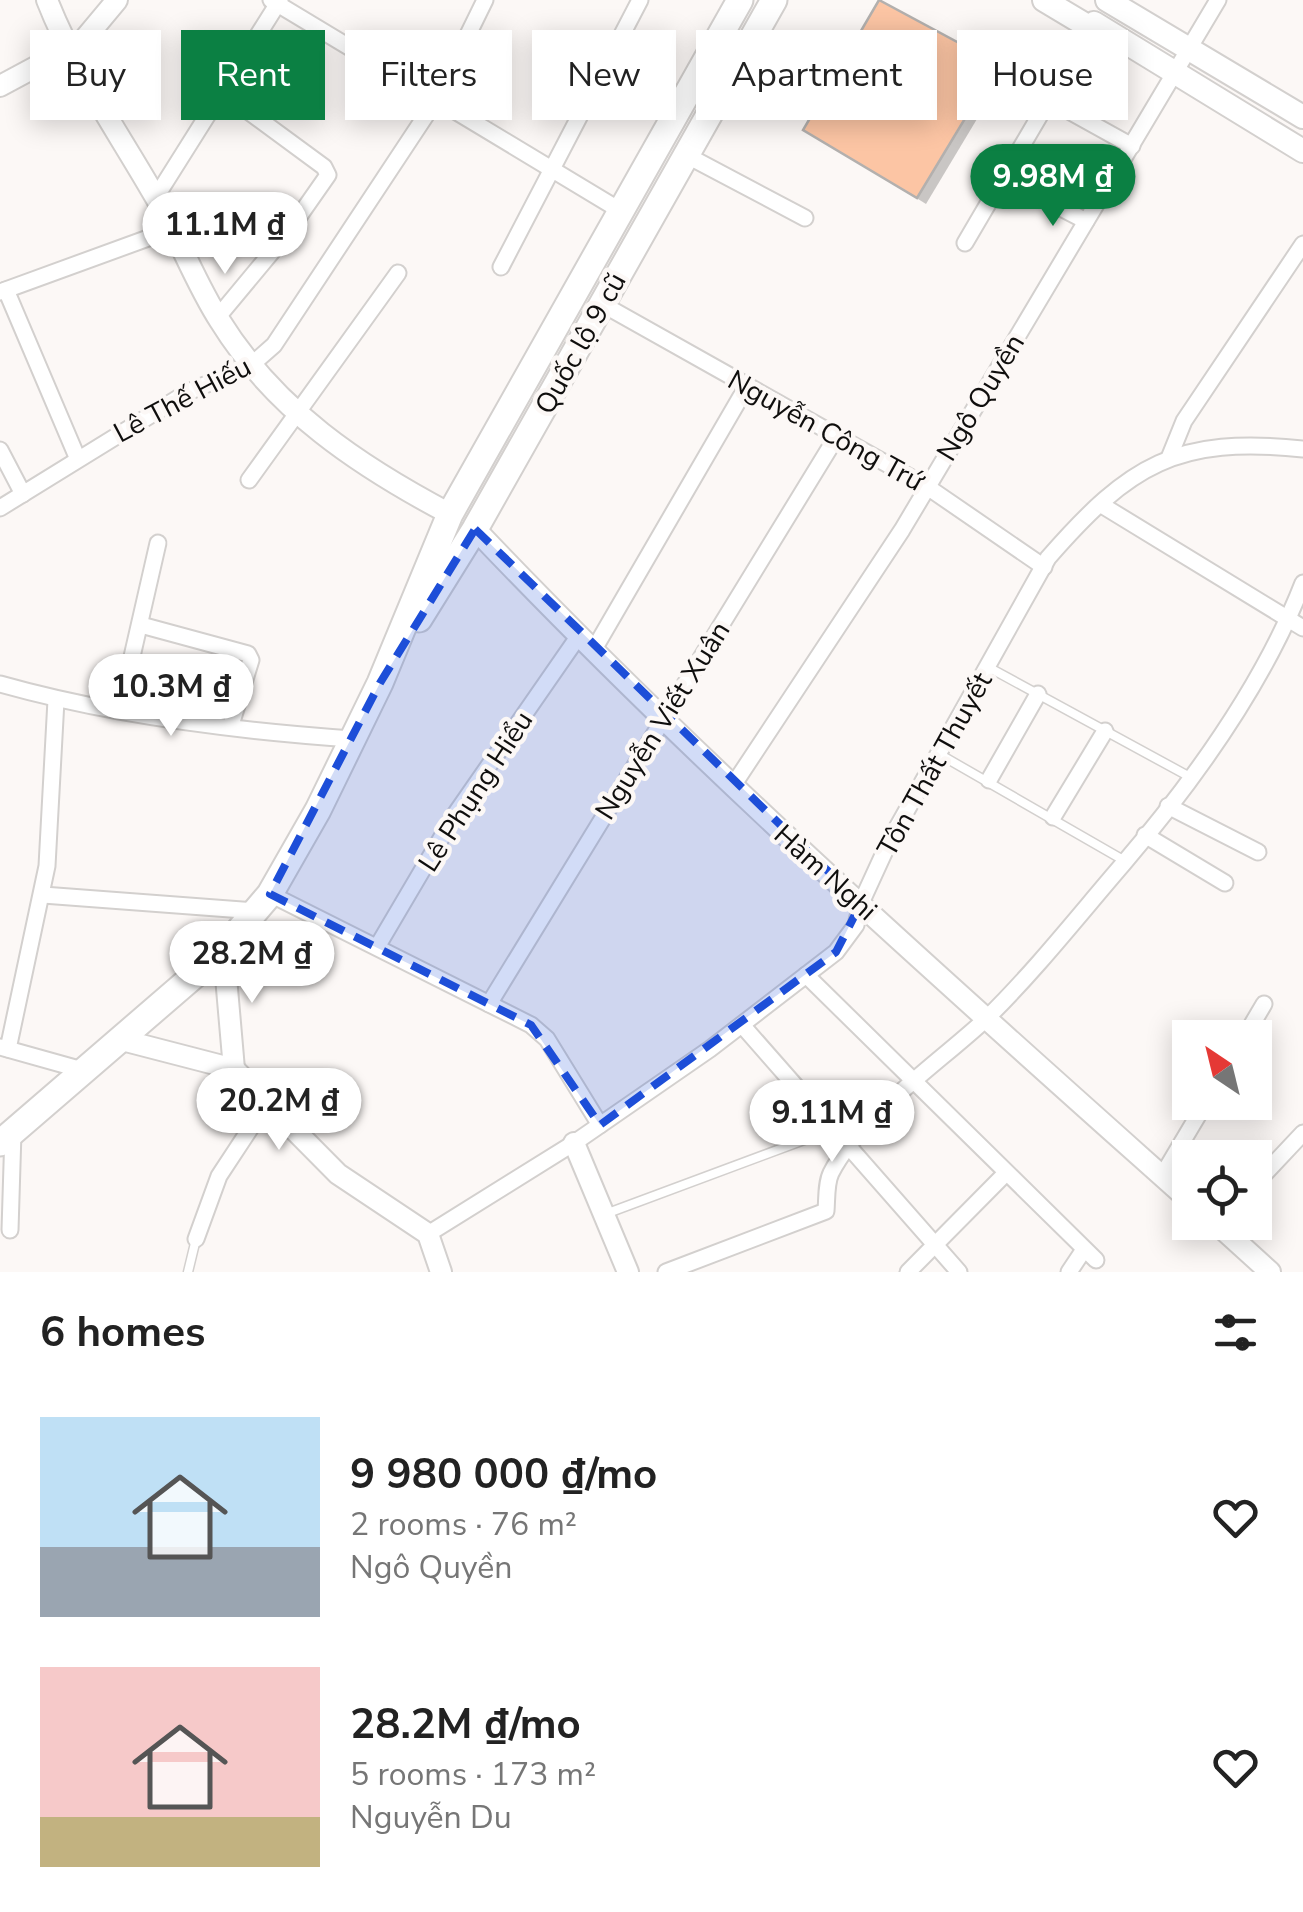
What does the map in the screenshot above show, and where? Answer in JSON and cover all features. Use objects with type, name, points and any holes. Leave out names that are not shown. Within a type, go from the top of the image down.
[{"type":"main road","name":"Quốc lộ 9 cũ","points":[[7,1138],[218,955],[263,902],[380,683],[450,514],[740,0]]},
{"type":"main road","name":"Quốc lộ 9 cũ","points":[[380,683],[475,529],[774,0]]},
{"type":"main road","points":[[1044,0],[1177,73],[1303,152]]},
{"type":"main road","points":[[1091,25],[1107,1],[1303,116]]},
{"type":"main road","points":[[661,140],[686,156]]},
{"type":"main road","points":[[621,210],[646,226]]},
{"type":"main road","points":[[577,290],[602,304]]},
{"type":"main road","points":[[450,514],[475,529]]},
{"type":"street","points":[[48,0],[59,30]]},
{"type":"street","points":[[92,30],[117,0]]},
{"type":"street","name":"Lê Thế Hiếu","points":[[470,30],[485,0]]},
{"type":"street","points":[[501,267],[640,0]]},
{"type":"street","name":"Ngô Quyền","points":[[732,787],[926,486],[1218,0]]},
{"type":"street","points":[[259,30],[276,1],[345,44]]},
{"type":"street","points":[[1088,30],[1091,25]]},
{"type":"street","points":[[0,86],[30,70]]},
{"type":"street","points":[[109,120],[156,197],[217,318],[250,366],[297,413],[380,477],[450,514]]},
{"type":"street","points":[[156,197],[204,120]]},
{"type":"street","points":[[217,318],[286,236],[328,176],[324,167],[260,120]]},
{"type":"street","name":"Lê Thế Hiếu","points":[[0,508],[188,392],[250,366],[274,345],[423,120]]},
{"type":"street","points":[[469,120],[621,210]]},
{"type":"street","points":[[965,243],[1037,120]]},
{"type":"street","points":[[1085,120],[1132,146]]},
{"type":"street","points":[[686,156],[805,218]]},
{"type":"street","points":[[1040,197],[1086,221]]},
{"type":"street","points":[[77,457],[3,291],[172,229]]},
{"type":"street","points":[[1169,458],[1184,422],[1303,244]]},
{"type":"street","points":[[248,480],[398,273]]},
{"type":"street","name":"Nguyễn Công Trứ","points":[[602,304],[926,486],[1044,566]]},
{"type":"street","name":"Lê Phụng Hiểu","points":[[376,946],[456,813],[585,644],[748,386]]},
{"type":"street","name":"Nguyễn Viết Xuân","points":[[489,1004],[838,436]]},
{"type":"street","name":"Tôn Thất Thuyết","points":[[428,1234],[574,1143],[742,1025],[847,938],[860,903],[938,754],[1044,566],[1100,504],[1132,478],[1169,458],[1210,446],[1303,449]]},
{"type":"street","points":[[0,450],[22,494]]},
{"type":"street","points":[[1100,504],[1296,624]]},
{"type":"street","name":"Hàm Nghi","points":[[475,529],[585,644],[732,787],[1172,1185]]},
{"type":"street","points":[[120,709],[158,544]]},
{"type":"street","points":[[666,1272],[826,1210],[828,1176],[848,1149],[913,1082],[988,1016],[1126,861],[1190,778],[1296,624],[1303,582]]},
{"type":"street","points":[[141,625],[248,654],[251,660],[231,726]]},
{"type":"street","points":[[0,684],[56,700],[352,739]]},
{"type":"street","points":[[989,780],[1038,694]]},
{"type":"street","points":[[56,700],[43,896],[4,1048],[86,1071]]},
{"type":"street","points":[[1054,817],[1105,731]]},
{"type":"street","points":[[1168,806],[1258,852]]},
{"type":"street","points":[[1145,835],[1225,883]]},
{"type":"street","points":[[43,896],[263,902],[376,946],[489,1004],[547,1039],[600,1125]]},
{"type":"street","points":[[218,955],[226,977],[234,1069]]},
{"type":"street","points":[[806,975],[1089,1255],[1070,1272]]},
{"type":"street","points":[[1255,1020],[1264,1004]]},
{"type":"street","points":[[742,1025],[959,1272]]},
{"type":"street","points":[[122,1040],[234,1069],[338,1174],[428,1234],[441,1272]]},
{"type":"street","points":[[196,1238],[219,1176],[268,1103]]},
{"type":"street","points":[[1162,1176],[1195,1120]]},
{"type":"street","points":[[1272,1166],[1303,1133]]},
{"type":"street","points":[[7,1138],[10,1230]]},
{"type":"street","points":[[574,1143],[628,1272]]},
{"type":"street","points":[[908,1272],[1005,1174]]},
{"type":"street","points":[[1235,1240],[1270,1272]]},
{"type":"lane","points":[[988,667],[1190,778]]},
{"type":"lane","points":[[938,754],[1126,861]]},
{"type":"lane","points":[[604,1214],[832,1130]]},
{"type":"lane","points":[[188,1272],[196,1238]]},
{"type":"highlighted area","points":[[475,529],[861,903],[836,952],[600,1125],[531,1025],[270,894],[380,683]]},
{"type":"building","points":[[879,0],[935,30],[861,30]]},
{"type":"building","points":[[937,31],[957,42],[957,120],[964,120],[917,198],[803,130],[809,120],[937,120]]}]
